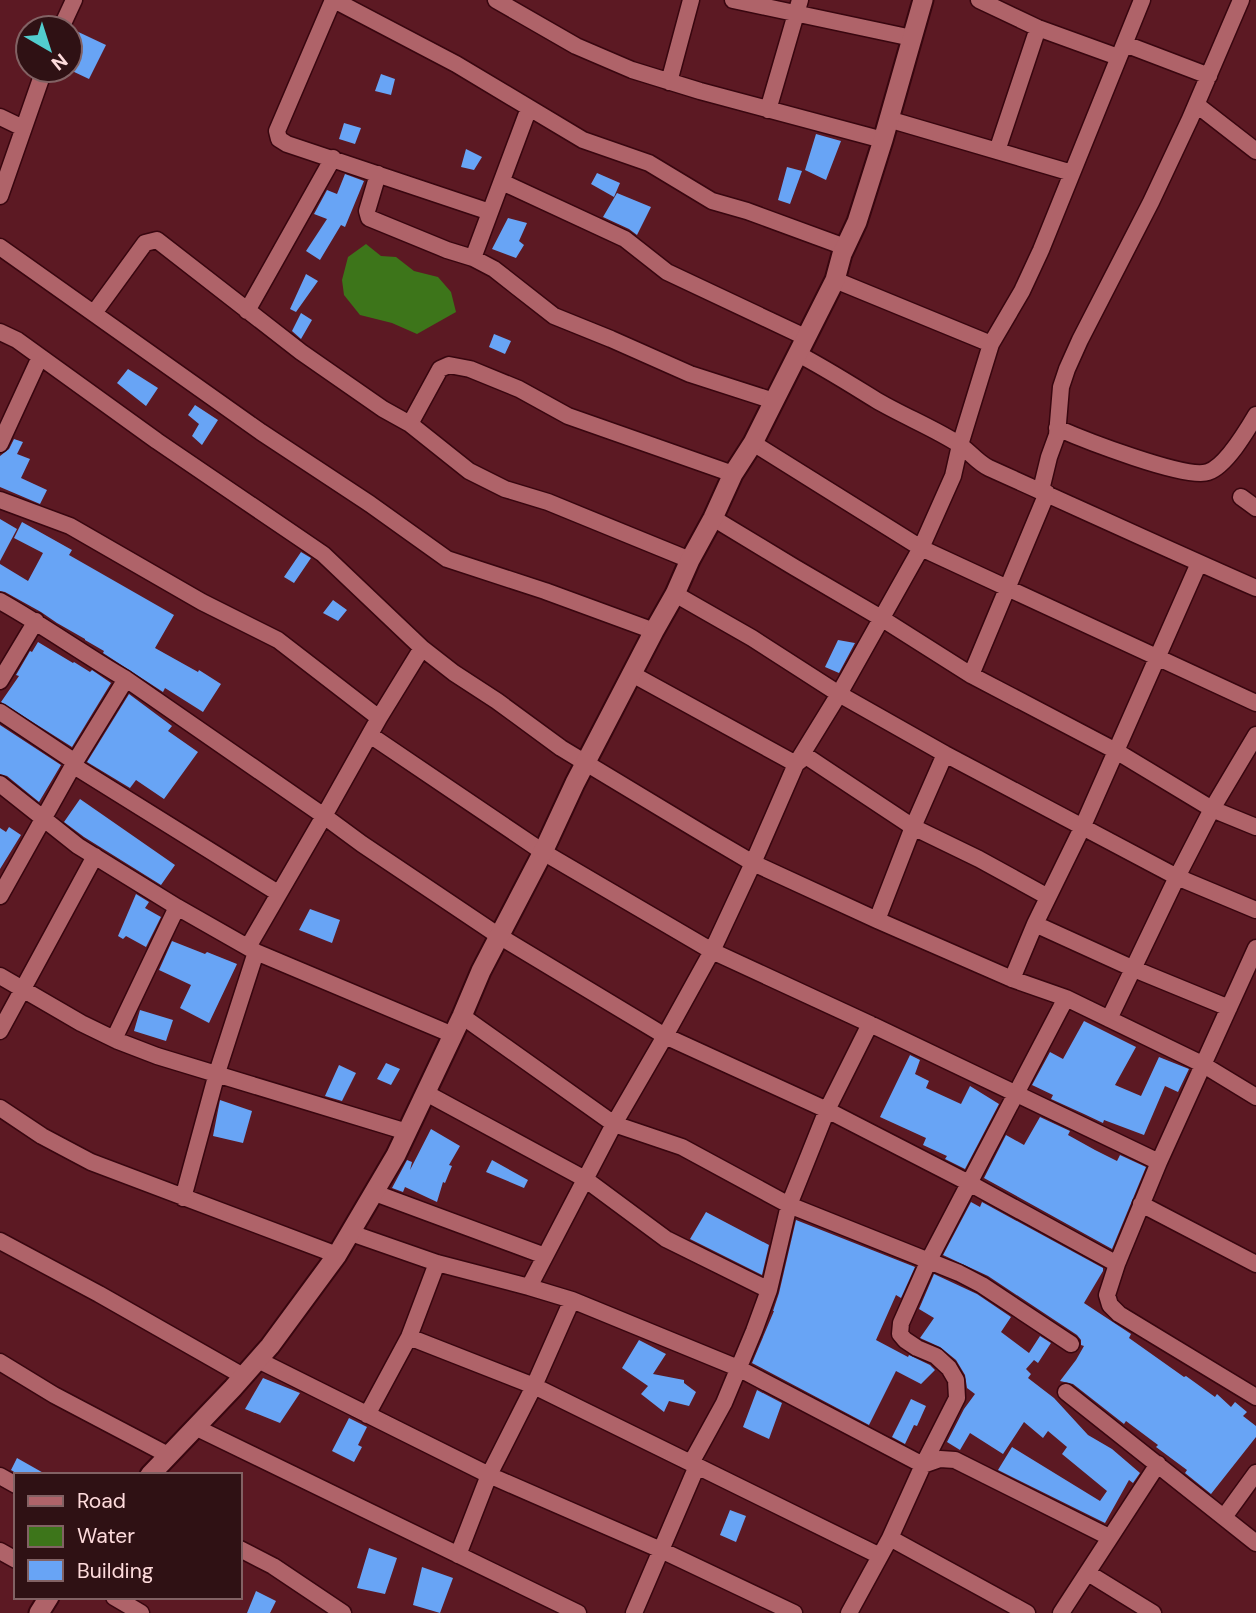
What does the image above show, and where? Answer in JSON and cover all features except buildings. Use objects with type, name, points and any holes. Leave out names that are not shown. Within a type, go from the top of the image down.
[{"type":"street","points":[[490,212],[286,144],[279,139],[277,131],[333,0],[456,64],[583,140],[649,163],[712,201],[845,247]]},
{"type":"street","points":[[496,0],[576,46],[632,70],[883,140]]},
{"type":"street","points":[[669,82],[691,0]]},
{"type":"street","points":[[733,0],[798,7],[912,38]]},
{"type":"street","points":[[152,1473],[270,1346],[337,1255],[407,1132],[481,971],[543,852],[575,783],[676,594],[733,474],[753,443],[835,280],[883,140],[923,0]]},
{"type":"street","points":[[979,0],[1038,28],[1209,76]]},
{"type":"street","points":[[529,1287],[614,1124],[712,951],[796,764],[839,694],[921,548],[953,476],[991,344],[1031,271],[1142,0]]},
{"type":"street","points":[[971,675],[1009,587],[1044,492],[1049,457],[1057,435],[1061,387],[1067,369],[1145,214],[1241,0]]},
{"type":"street","points":[[768,110],[798,7]]},
{"type":"street","points":[[997,151],[1038,28]]},
{"type":"street","points":[[0,196],[39,84]]},
{"type":"street","points":[[1196,105],[1256,151]]},
{"type":"street","points":[[472,258],[528,108]]},
{"type":"street","points":[[0,117],[23,128]]},
{"type":"street","points":[[888,119],[1072,173]]},
{"type":"street","points":[[247,311],[333,158]]},
{"type":"street","points":[[378,174],[367,211],[369,218],[494,269],[554,316],[691,374],[774,401]]},
{"type":"street","points":[[502,182],[625,239],[667,272],[801,345],[834,373],[876,400],[960,445],[987,467],[1256,587]]},
{"type":"street","points":[[94,313],[145,243],[158,240],[301,352],[383,409],[410,424],[469,471],[505,489],[548,502],[690,560]]},
{"type":"street","points":[[0,247],[261,432],[447,559],[654,631]]},
{"type":"street","points":[[835,280],[991,344]]},
{"type":"street","points":[[0,332],[17,340],[157,441],[323,554],[422,648],[561,748],[753,863],[1012,979],[1066,998],[1202,1064],[1256,1097]]},
{"type":"street","points":[[0,444],[40,357]]},
{"type":"street","points":[[410,424],[440,369],[449,365],[470,369],[519,388],[568,416],[733,474]]},
{"type":"street","points":[[1057,428],[1114,450],[1194,474],[1208,472],[1223,463],[1255,418]]},
{"type":"street","points":[[753,443],[921,548],[1256,703]]},
{"type":"street","points":[[1241,497],[1256,508]]},
{"type":"street","points":[[0,500],[70,526],[202,602],[278,640],[379,718]]},
{"type":"street","points":[[713,518],[971,675],[1116,751],[1212,809],[1256,827]]},
{"type":"street","points":[[1012,979],[1199,563]]},
{"type":"street","points":[[676,594],[752,638],[839,694],[944,754],[1177,877],[1256,910]]},
{"type":"street","points":[[0,601],[127,679],[499,936],[665,1036],[827,1110],[1117,1264]]},
{"type":"street","points":[[0,681],[36,621]]},
{"type":"street","points":[[183,1198],[252,949],[278,893],[422,648]]},
{"type":"street","points":[[632,674],[796,764]]},
{"type":"street","points":[[0,896],[74,764],[127,679]]},
{"type":"street","points":[[0,712],[74,764],[278,893]]},
{"type":"street","points":[[370,735],[543,852],[712,951],[1159,1162]]},
{"type":"street","points":[[1109,1019],[1212,809],[1256,735]]},
{"type":"street","points":[[877,920],[944,754]]},
{"type":"street","points":[[796,764],[806,756],[913,827],[1048,897]]},
{"type":"street","points":[[0,784],[78,846],[252,949],[453,1035]]},
{"type":"street","points":[[0,1031],[95,856]]},
{"type":"street","points":[[114,1039],[177,907]]},
{"type":"street","points":[[1035,924],[1228,1008]]},
{"type":"street","points":[[1256,948],[1159,1162],[1107,1295],[1110,1305],[1119,1314],[1256,1397]]},
{"type":"street","points":[[0,976],[81,1023],[157,1056],[407,1132]]},
{"type":"street","points":[[849,1613],[890,1538],[957,1398],[956,1380],[949,1368],[936,1356],[905,1340],[900,1334],[901,1323],[929,1260],[1066,998]]},
{"type":"street","points":[[462,1016],[614,1124],[682,1147],[789,1205],[929,1260],[982,1285],[1071,1344]]},
{"type":"street","points":[[634,1613],[694,1465],[754,1331],[769,1290],[789,1205],[827,1110],[870,1024]]},
{"type":"street","points":[[426,1093],[585,1179],[666,1239],[769,1290]]},
{"type":"street","points":[[0,1108],[42,1136],[91,1162],[337,1255]]},
{"type":"street","points":[[375,1192],[545,1256]]},
{"type":"street","points":[[1141,1204],[1256,1264]]},
{"type":"street","points":[[351,1233],[437,1263],[572,1300],[738,1368],[923,1465],[940,1459],[955,1460],[1109,1537]]},
{"type":"street","points":[[0,1241],[243,1376]]},
{"type":"street","points":[[367,1415],[409,1336],[437,1263]]},
{"type":"street","points":[[458,1555],[489,1475],[534,1386],[572,1300]]},
{"type":"street","points":[[409,1336],[534,1386],[880,1556]]},
{"type":"street","points":[[258,1360],[489,1475],[661,1550],[794,1613]]},
{"type":"street","points":[[0,1362],[54,1395],[168,1455]]},
{"type":"street","points":[[1066,1392],[1256,1543]]},
{"type":"street","points":[[195,1427],[578,1613]]},
{"type":"street","points":[[1061,1613],[1158,1464]]},
{"type":"street","points":[[1224,1517],[1256,1473]]},
{"type":"street","points":[[890,1538],[1027,1613]]},
{"type":"street","points":[[242,1550],[273,1566],[336,1611]]},
{"type":"street","points":[[1088,1573],[1153,1613]]},
{"type":"street","points":[[117,1599],[141,1613]]},
{"type":"water","points":[[366,244],[381,256],[396,257],[414,271],[438,277],[451,292],[456,312],[417,334],[392,323],[360,315],[344,295],[342,280],[348,257]]}]
